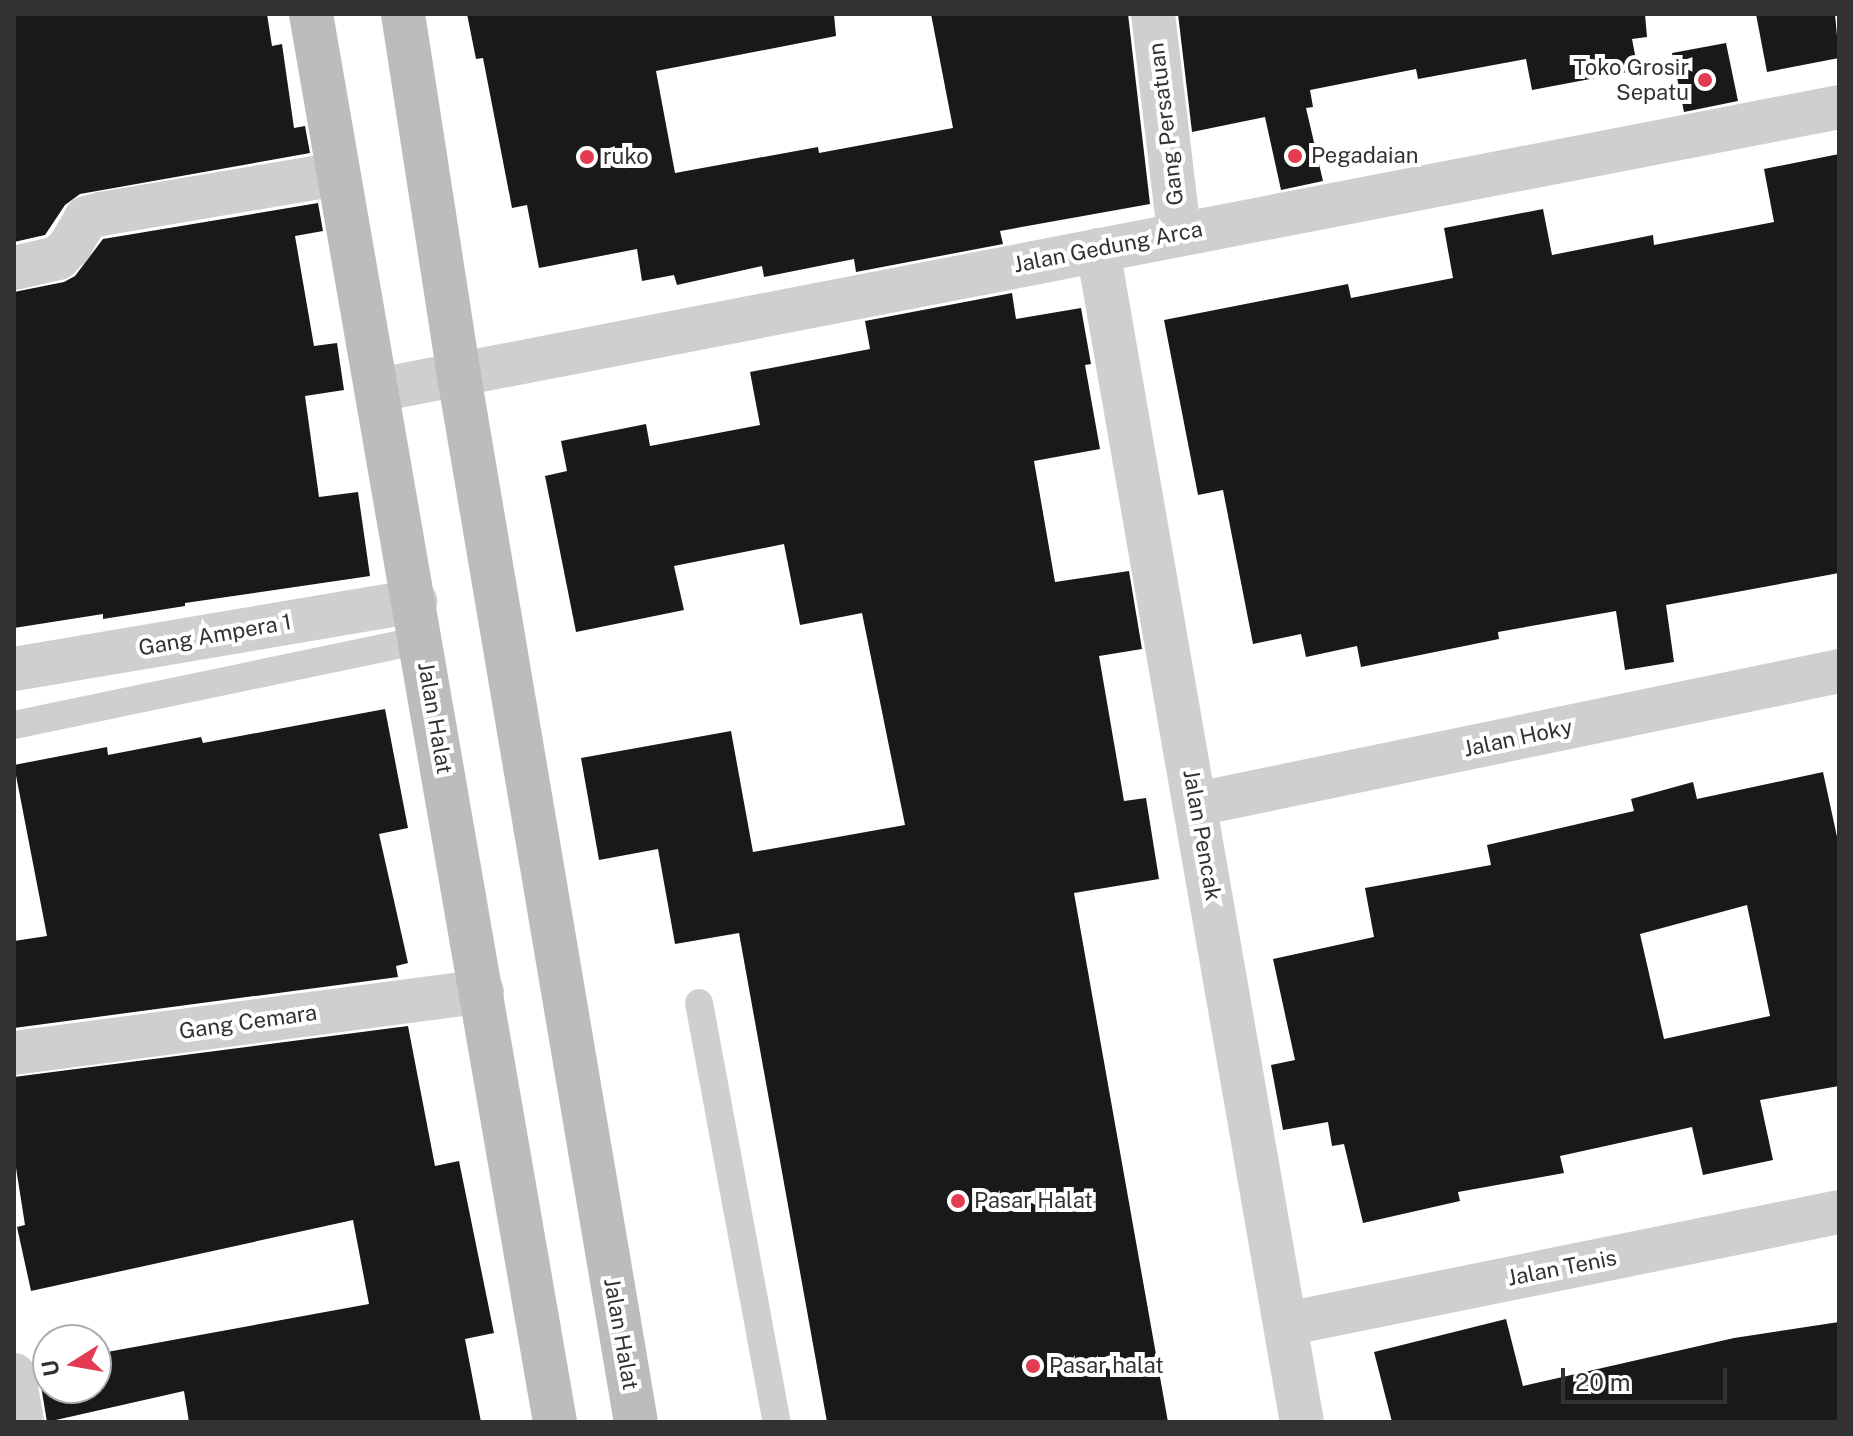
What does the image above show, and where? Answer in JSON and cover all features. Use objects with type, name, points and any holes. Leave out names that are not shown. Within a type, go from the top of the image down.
[{"type":"main road","name":"Jalan Halat","points":[[311,14],[555,1422]]},
{"type":"main road","name":"Jalan Halat","points":[[403,14],[459,376],[636,1422]]},
{"type":"street","name":"Gang Persatuan","points":[[1153,14],[1179,233]]},
{"type":"street","name":"Jalan Gedung Arca","points":[[378,390],[1839,107]]},
{"type":"street","points":[[14,268],[58,258],[86,218],[337,174]]},
{"type":"street","name":"Jalan Pencak","points":[[1098,250],[1197,804],[1302,1422]]},
{"type":"street","name":"Gang Ampera 1","points":[[14,669],[418,620]]},
{"type":"street","name":"Jalan Hoky","points":[[1197,804],[1839,671]]},
{"type":"street","name":"Gang Cemara","points":[[14,1053],[482,991]]},
{"type":"street","name":"Jalan Tenis","points":[[1286,1324],[1839,1212]]},
{"type":"street","points":[[14,1378],[22,1422]]},
{"type":"lane","points":[[14,725],[418,620]]},
{"type":"lane","points":[[699,1003],[777,1422]]},
{"type":"building","points":[[14,14],[267,14],[272,46],[282,44],[294,128],[305,126],[310,153],[80,194],[65,205],[45,235],[14,242]]},
{"type":"building","points":[[467,14],[834,14],[836,36],[656,71],[675,173],[818,147],[819,153],[953,128],[931,14],[1128,14],[1150,204],[1000,231],[1003,244],[856,272],[854,259],[764,277],[762,266],[677,285],[674,275],[642,281],[637,249],[539,268],[527,205],[512,208],[483,58],[476,59]]},
{"type":"building","points":[[1178,14],[1645,14],[1647,37],[1632,39],[1638,70],[1532,90],[1526,59],[1418,79],[1416,69],[1310,90],[1313,107],[1306,108],[1323,181],[1281,190],[1265,117],[1192,132]]},
{"type":"building","points":[[1756,14],[1835,14],[1839,58],[1767,72]]},
{"type":"building","name":"Toko Grosir Sepatu","points":[[1726,43],[1738,101],[1684,112],[1672,53]]},
{"type":"building","points":[[1839,154],[1839,573],[1666,605],[1674,662],[1625,670],[1616,611],[1498,632],[1499,639],[1361,667],[1357,646],[1306,657],[1301,634],[1253,644],[1223,490],[1198,495],[1164,320],[1348,284],[1351,298],[1453,278],[1444,228],[1543,209],[1552,255],[1653,235],[1654,245],[1774,222],[1764,169]]},
{"type":"building","points":[[318,203],[323,231],[295,236],[314,346],[337,343],[344,390],[305,396],[319,497],[358,492],[370,576],[185,603],[185,606],[103,619],[103,614],[14,628],[14,292],[64,282],[75,276],[103,239]]},
{"type":"building","points":[[1012,293],[1016,319],[1081,308],[1091,364],[1085,365],[1100,449],[1034,461],[1055,582],[1129,571],[1142,649],[1099,656],[1124,801],[1146,798],[1159,879],[1074,893],[1168,1422],[827,1422],[739,933],[675,944],[658,849],[599,860],[581,758],[731,731],[753,852],[905,825],[862,613],[800,625],[784,544],[674,566],[684,610],[576,632],[545,476],[567,471],[561,441],[646,424],[650,446],[760,425],[750,372],[870,349],[865,321]]},
{"type":"building","points":[[385,709],[408,828],[379,834],[408,963],[396,966],[398,977],[14,1028],[14,941],[47,936],[14,765],[107,747],[108,755],[201,737],[203,743]]},
{"type":"building","points":[[1823,772],[1839,846],[1839,1086],[1760,1100],[1773,1160],[1703,1175],[1692,1127],[1560,1156],[1564,1173],[1458,1192],[1460,1201],[1363,1223],[1344,1144],[1332,1146],[1328,1122],[1283,1130],[1271,1065],[1295,1060],[1273,959],[1374,937],[1365,888],[1491,865],[1487,845],[1634,811],[1631,799],[1693,782],[1697,799]],"holes":[[[1747,905],[1770,1016],[1664,1039],[1640,934]]]},
{"type":"building","points":[[408,1026],[435,1166],[459,1161],[494,1333],[465,1339],[481,1422],[189,1422],[184,1391],[47,1422],[44,1404],[112,1404],[112,1351],[369,1304],[353,1220],[31,1291],[17,1227],[25,1225],[14,1155],[14,1077]]},
{"type":"building","points":[[1506,1319],[1523,1386],[1734,1338],[1839,1322],[1839,1422],[1392,1422],[1374,1352]]},
{"type":"place","name":"Toko Grosir Sepatu","points":[[1705,80]]},
{"type":"place","name":"Pegadaian","points":[[1295,156]]},
{"type":"place","name":"ruko","points":[[587,157]]},
{"type":"place","name":"Pasar Halat","points":[[958,1201]]},
{"type":"place","name":"Pasar halat","points":[[1033,1366]]}]
